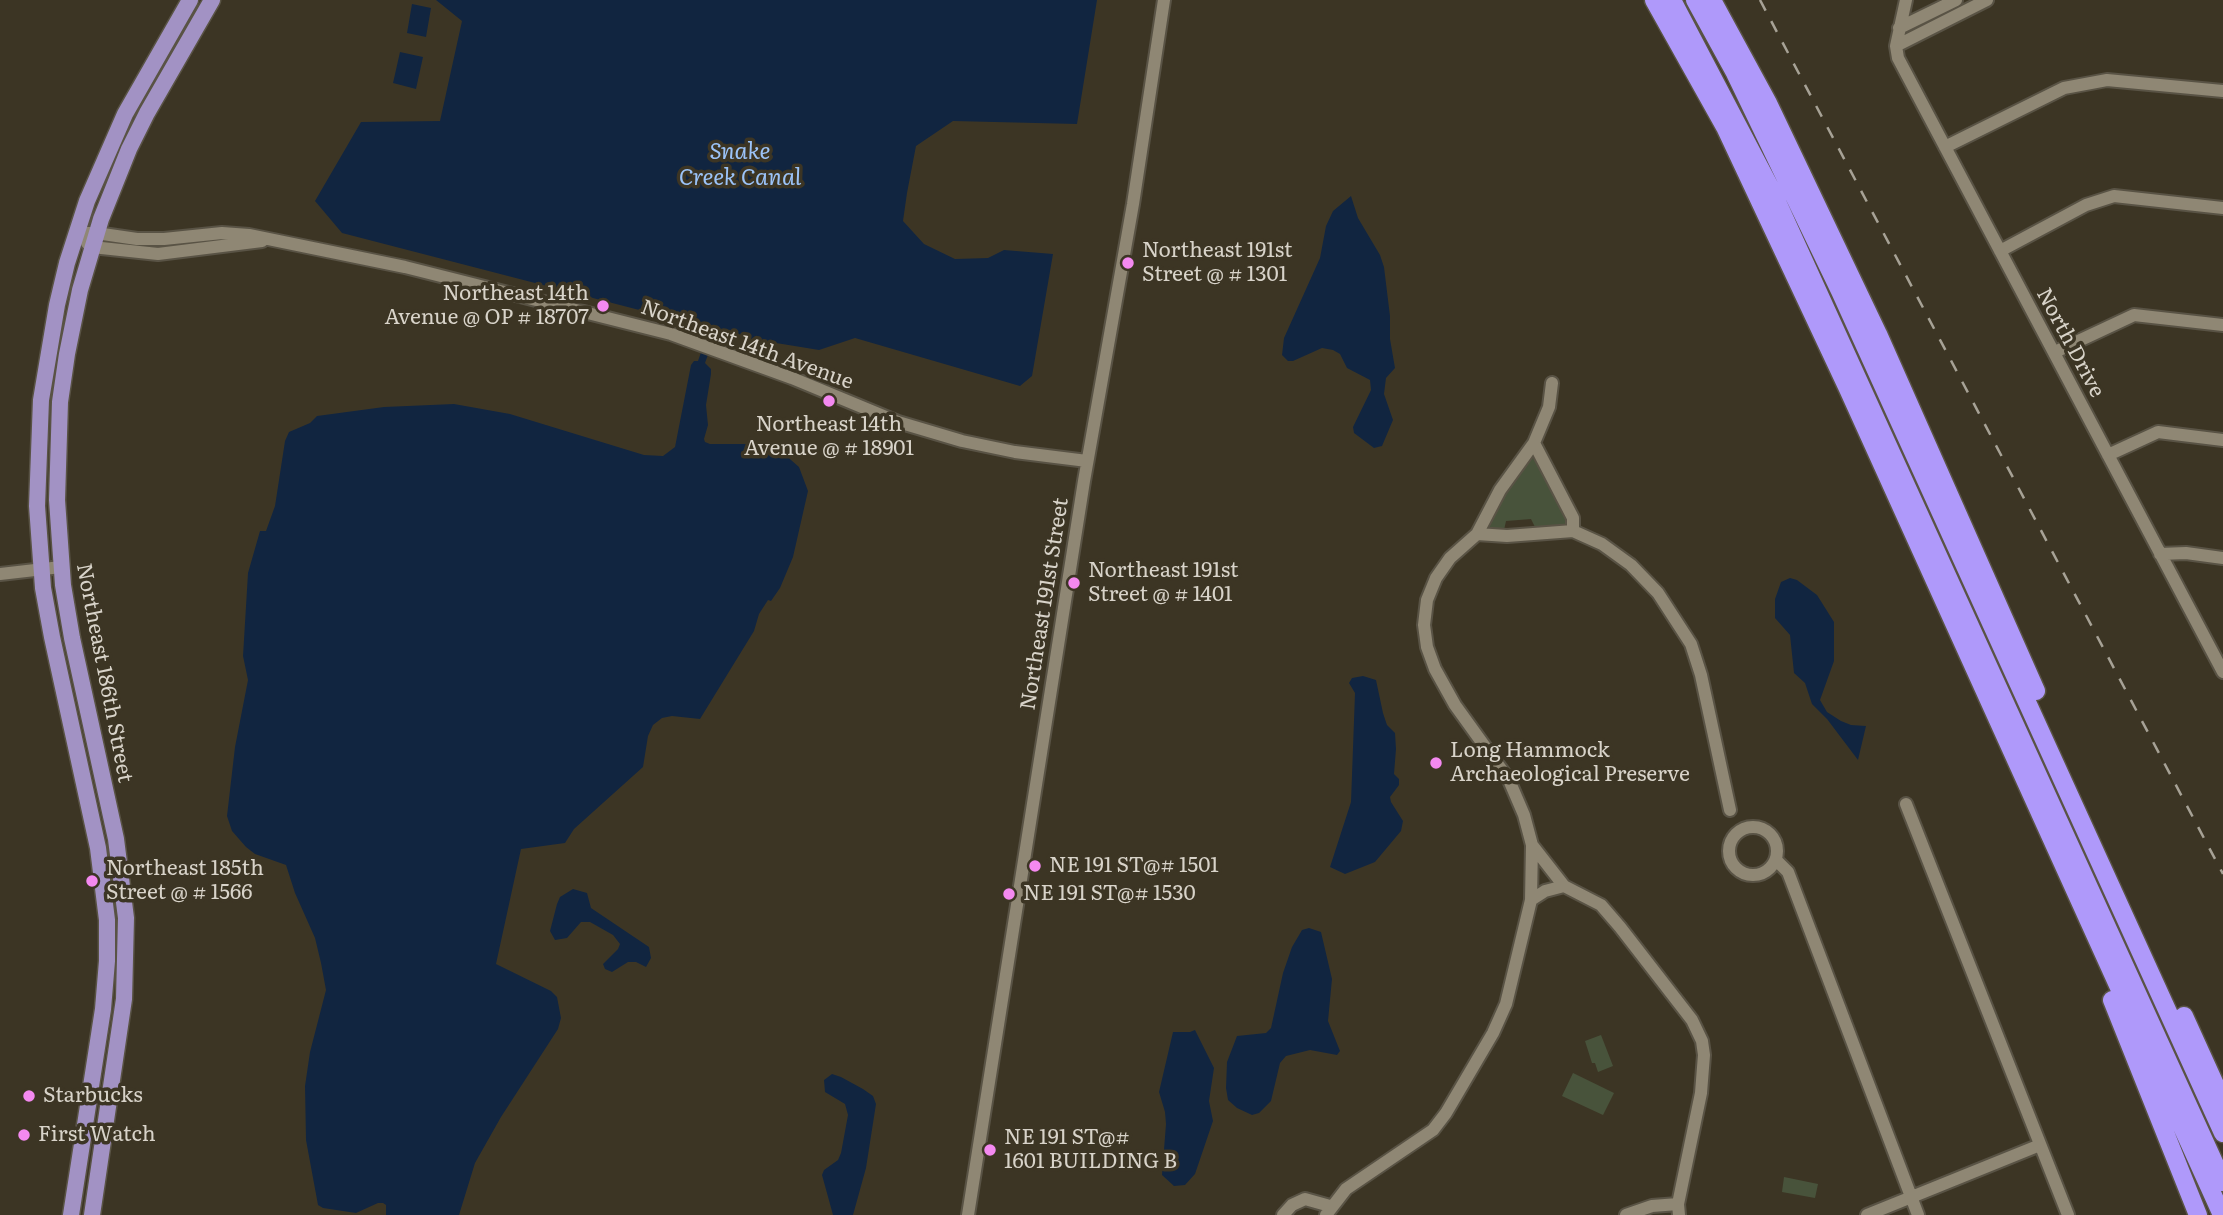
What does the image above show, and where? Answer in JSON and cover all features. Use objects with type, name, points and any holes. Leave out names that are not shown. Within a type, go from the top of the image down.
[{"type":"highway","points":[[1654,0],[1731,140],[1842,377],[2222,1215]]},
{"type":"highway","points":[[1672,0],[1773,193],[2223,1182]]},
{"type":"highway","points":[[1695,0],[1735,73],[1840,291],[2223,1133]]},
{"type":"highway","points":[[1712,0],[1768,103],[1878,334],[2096,828],[2223,1102]]},
{"type":"highway","points":[[2096,936],[2105,985],[2199,1215]]},
{"type":"main road","name":"Northeast 186th Street","points":[[71,1215],[103,1009],[107,945],[106,906],[98,848],[52,637],[41,569],[37,469],[41,400],[57,305],[76,233],[92,188],[120,124],[190,0]]},
{"type":"main road","name":"Northeast 186th Street","points":[[92,1215],[119,1034],[127,940],[120,856],[71,630],[61,568],[57,500],[60,402],[73,322],[94,240],[138,130],[212,0]]},
{"type":"main road","points":[[41,400],[60,402]]},
{"type":"main road","points":[[73,732],[92,727]]},
{"type":"main road","points":[[106,906],[127,940]]},
{"type":"main road","points":[[107,945],[117,951],[126,970]]},
{"type":"street","name":"Northeast 191st Street","points":[[968,1215],[1087,461],[1133,204],[1164,0]]},
{"type":"street","points":[[1896,46],[1906,0]]},
{"type":"street","points":[[1899,28],[1956,0]]},
{"type":"street","points":[[1896,46],[1987,0]]},
{"type":"street","name":"North Drive","points":[[1896,46],[1899,58],[1945,147],[2223,672]]},
{"type":"street","points":[[1945,147],[2064,88],[2107,80],[2223,91]]},
{"type":"street","points":[[2000,251],[2086,205],[2114,196],[2223,208]]},
{"type":"street","points":[[76,233],[94,240]]},
{"type":"street","name":"Northeast 14th Avenue","points":[[94,240],[158,254],[269,239],[508,292],[671,334],[792,378],[898,422],[962,441],[1015,453],[1087,461]]},
{"type":"street","points":[[2054,352],[2134,315],[2223,325]]},
{"type":"street","points":[[1283,1215],[1292,1205],[1305,1199],[1328,1211],[1346,1189],[1433,1129],[1446,1113],[1493,1033],[1506,1004],[1531,900],[1532,845],[1510,780],[1455,705],[1435,668],[1427,646],[1424,625],[1427,600],[1436,578],[1450,558],[1477,534],[1500,490],[1534,443],[1549,407],[1552,383]]},
{"type":"street","points":[[2108,455],[2158,432],[2223,440]]},
{"type":"street","points":[[1534,443],[1573,518],[1573,531]]},
{"type":"street","points":[[1477,534],[1507,536],[1573,531],[1602,544],[1632,565],[1658,593],[1691,644],[1701,675],[1730,810]]},
{"type":"street","points":[[2160,554],[2223,558]]},
{"type":"street","points":[[0,573],[61,568]]},
{"type":"street","points":[[1906,804],[2068,1215]]},
{"type":"street","points":[[1776,860],[1769,870],[1762,874],[1747,875],[1734,867],[1728,853],[1729,846],[1738,831],[1755,827],[1763,829],[1775,840],[1776,860],[1788,872],[1918,1215]]},
{"type":"street","points":[[1532,845],[1564,886],[1601,905],[1692,1020],[1702,1041],[1702,1093],[1678,1210],[1652,1206],[1626,1215]]},
{"type":"street","points":[[1531,900],[1545,891],[1564,886]]},
{"type":"street","points":[[1867,1215],[2040,1145]]},
{"type":"green space","points":[[1528,459],[1537,461],[1567,519],[1566,525],[1535,527],[1531,519],[1506,521],[1504,530],[1488,529],[1486,526],[1510,482]]},
{"type":"green space","points":[[1601,1035],[1613,1066],[1598,1072],[1585,1041]]},
{"type":"green space","points":[[1573,1073],[1614,1093],[1603,1115],[1562,1096]]},
{"type":"green space","points":[[1784,1177],[1818,1184],[1815,1198],[1782,1192]]},
{"type":"water","name":"Snake Creek Canal","points":[[436,0],[1097,0],[1077,124],[953,121],[916,146],[907,193],[903,221],[924,244],[955,259],[988,258],[1004,250],[1053,254],[1032,376],[1020,386],[855,338],[819,350],[721,334],[714,338],[705,363],[711,369],[711,374],[706,405],[708,425],[705,442],[759,444],[783,453],[799,467],[808,491],[793,557],[780,588],[759,614],[754,631],[700,719],[672,716],[662,718],[653,725],[648,736],[643,767],[574,829],[565,843],[521,849],[496,964],[551,991],[557,997],[561,1018],[558,1029],[501,1117],[475,1163],[459,1215],[386,1215],[386,1205],[383,1203],[356,1213],[318,1205],[306,1140],[305,1086],[310,1052],[326,990],[321,963],[315,938],[286,865],[255,854],[246,847],[232,831],[227,816],[235,747],[248,680],[243,656],[248,573],[260,531],[266,531],[275,506],[285,441],[289,432],[310,423],[317,416],[384,407],[454,404],[510,414],[644,455],[663,456],[675,447],[691,365],[698,361],[707,335],[701,326],[342,233],[315,201],[361,122],[440,121],[462,21]]},
{"type":"water","points":[[412,4],[431,8],[426,37],[407,33]]},
{"type":"water","points":[[400,52],[423,57],[416,89],[393,83]]},
{"type":"water","points":[[1351,196],[1358,218],[1384,267],[1395,368],[1386,378],[1384,394],[1393,420],[1382,446],[1374,448],[1354,433],[1353,427],[1371,390],[1370,380],[1347,368],[1340,354],[1333,350],[1322,348],[1293,361],[1288,361],[1282,355],[1284,338],[1320,258],[1326,226],[1333,211]]},
{"type":"water","points":[[1790,578],[1817,595],[1834,622],[1834,661],[1820,700],[1827,712],[1841,721],[1866,726],[1858,760],[1812,704],[1805,683],[1794,673],[1790,635],[1775,618],[1775,599],[1781,582]]},
{"type":"water","points":[[1363,676],[1376,680],[1387,725],[1395,733],[1394,774],[1399,779],[1399,785],[1390,797],[1403,821],[1401,831],[1375,862],[1345,874],[1330,867],[1351,802],[1355,693],[1349,683],[1352,678]]},
{"type":"water","points":[[573,889],[587,893],[591,908],[649,947],[651,958],[646,967],[636,962],[628,962],[612,972],[605,969],[603,964],[620,944],[613,935],[590,922],[581,922],[567,938],[555,940],[550,931],[557,904],[560,897]]},
{"type":"water","points":[[1309,928],[1321,932],[1332,979],[1328,1021],[1340,1051],[1337,1055],[1310,1050],[1286,1056],[1280,1063],[1271,1101],[1259,1113],[1252,1115],[1228,1100],[1227,1062],[1237,1036],[1266,1033],[1271,1028],[1283,973],[1292,947],[1302,930]]},
{"type":"water","points":[[1195,1030],[1214,1068],[1209,1101],[1213,1121],[1195,1174],[1185,1185],[1174,1186],[1162,1175],[1166,1124],[1159,1092],[1173,1032]]},
{"type":"water","points":[[832,1074],[863,1089],[873,1096],[876,1104],[866,1168],[853,1215],[833,1215],[822,1175],[824,1170],[838,1160],[848,1115],[845,1104],[825,1092],[824,1080]]},
{"type":"railway","points":[[1760,0],[2223,874]]},
{"type":"place","name":"Northeast 191st Street @ # 1301","points":[[1128,263]]},
{"type":"place","name":"Northeast 14th Avenue @ OP # 18707","points":[[603,306]]},
{"type":"place","name":"Northeast 14th Avenue @ # 18901","points":[[829,401]]},
{"type":"place","name":"Northeast 191st Street @ # 1401","points":[[1074,583]]},
{"type":"place","name":"Long Hammock Archaeological Preserve","points":[[1436,763]]},
{"type":"place","name":"NE 191 ST@# 1501","points":[[1035,866]]},
{"type":"place","name":"Northeast 185th Street @ # 1566","points":[[92,881]]},
{"type":"place","name":"NE 191 ST@# 1530","points":[[1009,894]]},
{"type":"place","name":"Starbucks","points":[[29,1096]]},
{"type":"place","name":"First Watch","points":[[24,1135]]},
{"type":"place","name":"NE 191 ST@# 1601 BUILDING B","points":[[990,1150]]}]
